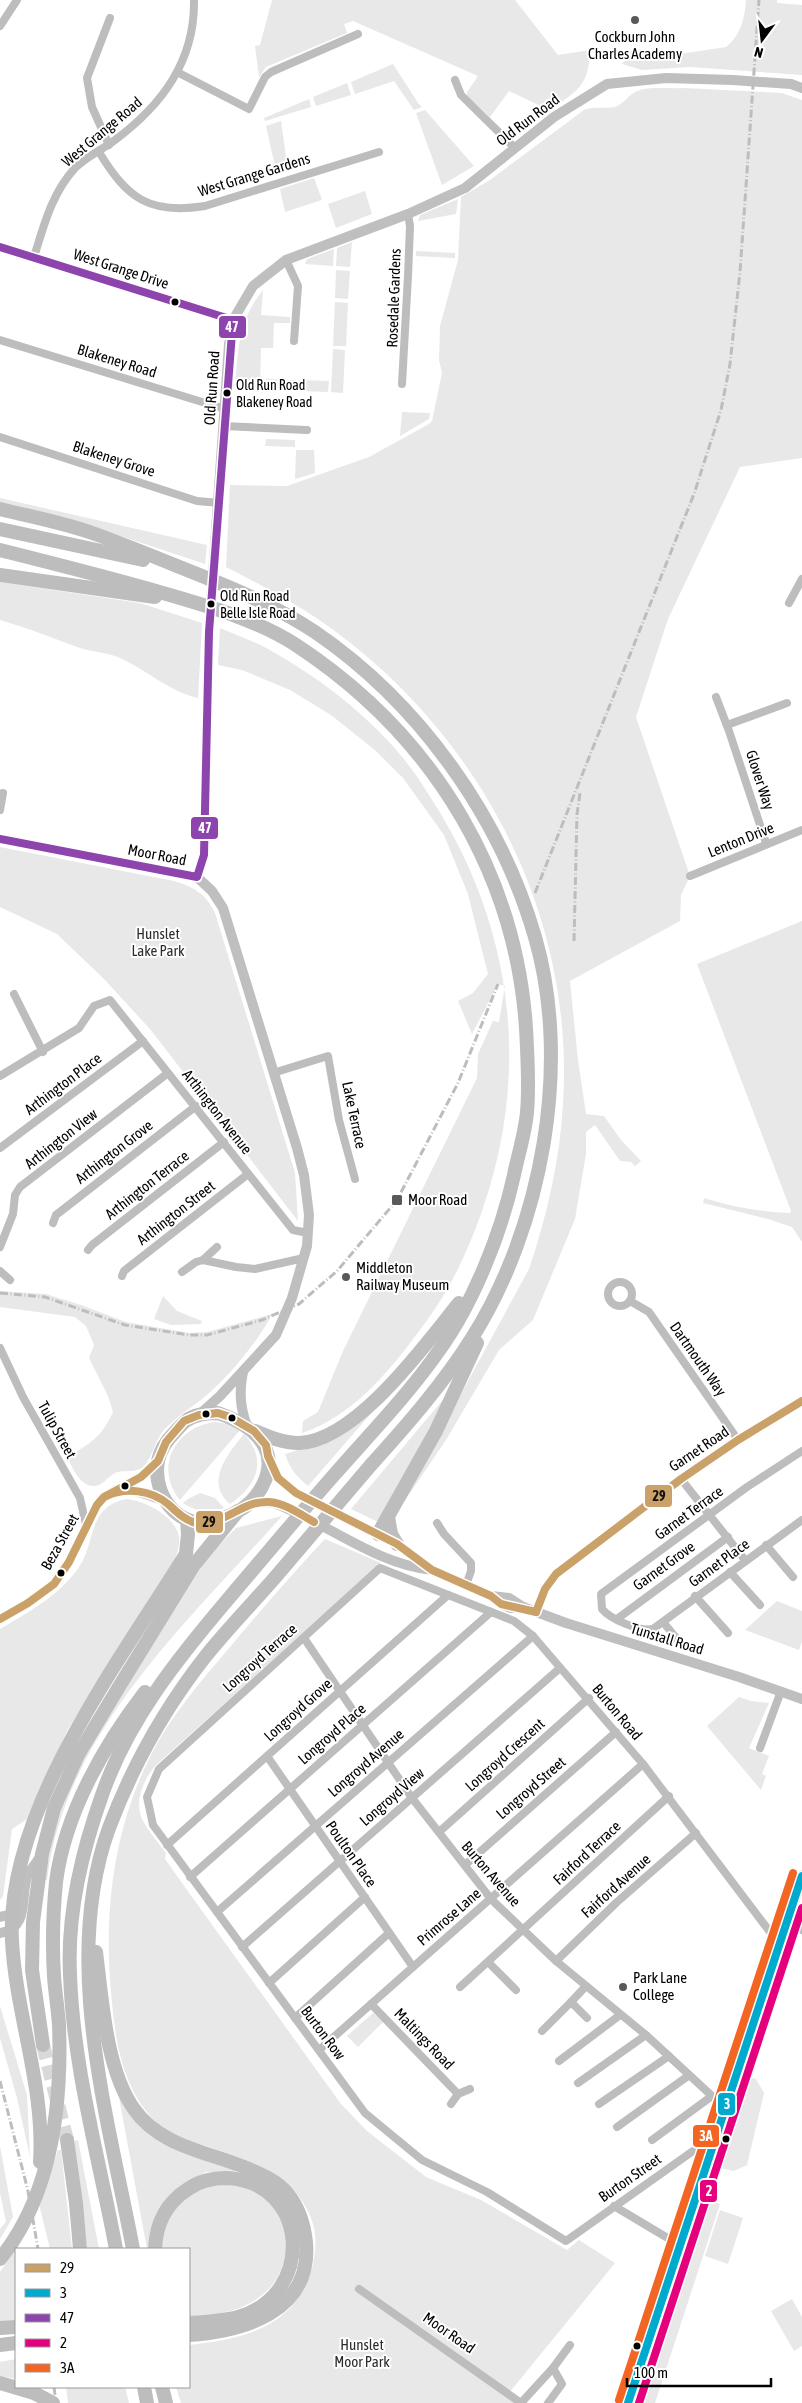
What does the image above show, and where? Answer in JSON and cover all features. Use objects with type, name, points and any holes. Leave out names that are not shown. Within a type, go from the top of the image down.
[{"type":"highway","points":[[0,509],[90,532],[234,587],[278,609],[321,636],[383,686],[410,715],[466,787],[506,860],[522,900],[536,940],[546,990],[551,1046],[550,1077],[536,1188],[526,1222],[458,1387],[436,1431],[378,1534]]},
{"type":"highway","points":[[0,529],[186,569]]},
{"type":"highway","points":[[0,550],[181,598],[231,614],[291,642],[329,670],[371,705],[401,735],[426,766],[467,826],[488,864],[504,915],[523,988],[527,1035],[527,1118],[507,1207],[476,1284],[439,1351],[388,1414],[279,1539],[180,1658],[134,1724],[102,1792],[86,1841],[79,1875],[69,1969],[84,2094],[116,2248]]},
{"type":"highway","points":[[0,575],[136,596],[181,598]]},
{"type":"highway","points":[[133,2248],[101,2082],[90,2006],[91,1912],[97,1870],[108,1832],[129,1778],[169,1709],[205,1657],[415,1416],[453,1367],[477,1331],[504,1278]]},
{"type":"highway","points":[[244,1508],[217,1522],[200,1524],[187,1520],[164,1500],[158,1481],[158,1461],[166,1442],[184,1421],[199,1414],[218,1413],[282,1442],[301,1443],[318,1439],[343,1427],[405,1370],[476,1284]]},
{"type":"highway","points":[[43,2045],[32,1970],[33,1935],[35,1896],[42,1854],[54,1808],[78,1755],[194,1566],[264,1484],[268,1456],[266,1445],[251,1429]]},
{"type":"highway","points":[[388,1517],[391,1534],[396,1544]]},
{"type":"highway","points":[[37,2190],[40,2160],[40,2118],[9,1922],[14,1896],[26,1844],[51,1782],[115,1666],[186,1554],[187,1520]]},
{"type":"highway","points":[[1,2258],[27,2214],[46,2166],[58,2102],[59,2025],[52,1939],[56,1880],[68,1830],[98,1760],[124,1720],[181,1646],[279,1539]]},
{"type":"highway","points":[[91,1912],[110,2050],[120,2080],[134,2109],[155,2131],[169,2140],[230,2161],[266,2176],[287,2192],[298,2210],[304,2227],[307,2254],[302,2275],[297,2286],[284,2303],[273,2313],[252,2323],[232,2329],[190,2335]]},
{"type":"highway","points":[[67,2140],[80,2248]]},
{"type":"highway","points":[[155,2248],[160,2221],[166,2208],[176,2196],[203,2181],[220,2178],[252,2183],[271,2195],[288,2218],[293,2238],[294,2255],[285,2280],[276,2292],[265,2303],[238,2317],[190,2323]]},
{"type":"highway","points":[[0,2328],[15,2328]]},
{"type":"highway","points":[[0,2345],[15,2343]]},
{"type":"highway","points":[[0,2383],[15,2387]]},
{"type":"highway","points":[[18,2388],[53,2403]]},
{"type":"highway","points":[[144,2388],[147,2403]]},
{"type":"highway","points":[[164,2388],[167,2403]]},
{"type":"main road","points":[[628,2403],[787,1921],[799,1893],[802,1876]]},
{"type":"street","points":[[0,26],[17,0]]},
{"type":"street","name":"West Grange Road","points":[[34,257],[47,215],[59,188],[76,167],[135,125],[163,97],[178,72],[187,47],[194,15],[194,0]]},
{"type":"street","points":[[109,145],[92,107],[87,78],[110,18]]},
{"type":"street","points":[[178,72],[249,109],[265,77],[271,72],[358,34]]},
{"type":"street","name":"Old Run Road","points":[[197,877],[204,855],[210,632],[225,408],[233,320],[253,286],[286,260],[408,214],[465,188],[565,109],[607,84],[666,78],[791,84]]},
{"type":"street","points":[[456,80],[460,95],[515,148]]},
{"type":"street","points":[[791,84],[802,81]]},
{"type":"street","points":[[791,84],[802,88]]},
{"type":"street","name":"West Grange Gardens","points":[[99,152],[121,186],[132,196],[150,204],[186,209],[205,206],[379,152]]},
{"type":"street","name":"Rosedale Gardens","points":[[402,384],[409,267],[410,226],[408,214]]},
{"type":"street","name":"West Grange Drive","points":[[0,247],[233,320]]},
{"type":"street","points":[[286,260],[298,286],[294,340]]},
{"type":"street","name":"Blakeney Road","points":[[0,340],[225,408]]},
{"type":"street","points":[[224,426],[307,430]]},
{"type":"street","name":"Blakeney Grove","points":[[0,437],[197,501],[220,503]]},
{"type":"street","points":[[789,603],[802,579]]},
{"type":"street","name":"Glover Way","points":[[716,697],[766,844]]},
{"type":"street","points":[[727,725],[787,704]]},
{"type":"street","points":[[0,810],[3,793]]},
{"type":"street","name":"Lenton Drive","points":[[690,876],[802,830]]},
{"type":"street","name":"Moor Road","points":[[0,839],[197,877],[212,891],[222,908],[304,1175],[309,1215],[304,1258],[292,1298],[276,1335],[220,1396],[199,1414]]},
{"type":"street","points":[[0,1076],[43,1052],[14,994]]},
{"type":"street","name":"Arthington Avenue","points":[[43,1052],[79,1028],[94,1006],[110,1000],[293,1230],[308,1233]]},
{"type":"street","name":"Arthington Place","points":[[0,1148],[143,1041]]},
{"type":"street","name":"Lake Terrace","points":[[273,1074],[328,1056],[339,1120],[355,1179]]},
{"type":"street","name":"Arthington View","points":[[0,1246],[13,1214],[15,1195],[20,1187],[168,1073]]},
{"type":"street","name":"Arthington Grove","points":[[53,1223],[56,1215],[196,1106]]},
{"type":"street","name":"Arthington Terrace","points":[[88,1250],[224,1142]]},
{"type":"street","name":"Arthington Street","points":[[122,1276],[124,1271],[248,1174]]},
{"type":"street","points":[[182,1272],[196,1262],[203,1260],[217,1247]]},
{"type":"street","points":[[203,1260],[236,1268],[255,1269],[304,1258]]},
{"type":"street","points":[[0,1271],[10,1280]]},
{"type":"street","name":"Dartmouth Way","points":[[630,1301],[649,1312],[738,1440]]},
{"type":"street","name":"Tulip Street","points":[[0,1348],[23,1397],[80,1498],[86,1525]]},
{"type":"street","points":[[243,1371],[240,1388],[240,1407],[251,1429]]},
{"type":"street","name":"Garnet Road","points":[[536,1612],[545,1589],[556,1574],[681,1479],[738,1440],[802,1401]]},
{"type":"street","name":"Garnet Terrace","points":[[600,1604],[601,1594],[783,1462],[802,1451]]},
{"type":"street","name":"Tunstall Road","points":[[268,1456],[278,1478],[296,1493],[378,1534],[396,1544],[432,1570],[491,1596],[501,1604],[511,1608],[523,1607],[802,1699]]},
{"type":"street","name":"Beza Street","points":[[0,1619],[28,1603],[54,1584],[69,1562],[97,1505],[104,1497],[141,1477],[158,1461]]},
{"type":"street","points":[[681,1479],[708,1516],[728,1537],[745,1560]]},
{"type":"street","points":[[115,1490],[136,1491],[164,1500]]},
{"type":"street","name":"Tunstall Road","points":[[244,1508],[268,1502],[289,1509],[348,1540],[414,1568],[432,1570]]},
{"type":"street","points":[[437,1523],[444,1534],[471,1563],[471,1571],[466,1584]]},
{"type":"street","name":"Garnet Place","points":[[653,1630],[695,1596],[766,1545],[801,1523]]},
{"type":"street","points":[[362,1546],[378,1534]]},
{"type":"street","name":"Garnet Grove","points":[[617,1618],[728,1537]]},
{"type":"street","points":[[766,1545],[793,1577]]},
{"type":"street","name":"Burton Road","points":[[380,1568],[514,1621],[534,1636],[560,1668],[589,1698],[643,1764],[770,1932],[782,1936]]},
{"type":"street","name":"Longroyd Terrace","points":[[159,1769],[380,1568]]},
{"type":"street","points":[[730,1572],[760,1605]]},
{"type":"street","name":"Longroyd Grove","points":[[167,1845],[448,1595]]},
{"type":"street","points":[[695,1596],[728,1633]]},
{"type":"street","name":"Tunstall Road","points":[[600,1604],[605,1612],[617,1618],[643,1630],[653,1630]]},
{"type":"street","name":"Longroyd Place","points":[[190,1877],[491,1612]]},
{"type":"street","name":"Tunstall Road","points":[[663,1622],[678,1640]]},
{"type":"street","name":"Longroyd Avenue","points":[[217,1912],[534,1636]]},
{"type":"street","name":"Burton Avenue","points":[[304,1638],[412,1798],[491,1898],[556,1961],[646,2035],[688,2076],[712,2096],[728,2104]]},
{"type":"street","name":"Longroyd View","points":[[242,1947],[560,1668]]},
{"type":"street","points":[[760,1748],[781,1691]]},
{"type":"street","name":"Longroyd Crescent","points":[[438,1832],[589,1698]]},
{"type":"street","name":"Longroyd Street","points":[[465,1865],[616,1732]]},
{"type":"street","name":"Poulton Place","points":[[267,1756],[413,1967]]},
{"type":"street","name":"Primrose Lane","points":[[319,2050],[643,1764]]},
{"type":"street","name":"Burton Row","points":[[159,1769],[147,1797],[148,1811],[153,1825],[365,2113],[422,2160],[487,2192],[566,2241]]},
{"type":"street","name":"Fairford Terrace","points":[[460,1987],[489,1963],[668,1796]]},
{"type":"street","name":"Fairford Avenue","points":[[556,1961],[617,1902],[696,1833]]},
{"type":"street","points":[[33,1935],[9,1922],[27,1878],[42,1854]]},
{"type":"street","points":[[269,1983],[365,1897]]},
{"type":"street","points":[[787,1921],[802,1930]]},
{"type":"street","points":[[295,2018],[390,1933]]},
{"type":"street","points":[[489,1963],[516,1990]]},
{"type":"street","points":[[542,2031],[586,1986]]},
{"type":"street","points":[[571,2002],[587,2018]]},
{"type":"street","name":"Maltings Road","points":[[371,2004],[458,2094]]},
{"type":"street","points":[[559,2061],[620,2015]]},
{"type":"street","points":[[578,2083],[646,2035]]},
{"type":"street","points":[[598,2104],[668,2056]]},
{"type":"street","points":[[618,2127],[688,2076]]},
{"type":"street","points":[[451,2104],[458,2094],[470,2089]]},
{"type":"street","points":[[652,2140],[712,2096]]},
{"type":"street","name":"Burton Street","points":[[566,2241],[693,2151],[703,2148],[712,2151]]},
{"type":"street","points":[[614,2206],[681,2246]]},
{"type":"street","name":"Moor Road","points":[[359,2289],[521,2403]]},
{"type":"street","points":[[521,2403],[553,2368],[570,2345]]},
{"type":"street","points":[[548,2403],[562,2384],[553,2368]]},
{"type":"green space","points":[[272,0],[515,0],[558,55],[590,50],[587,72],[580,87],[574,93],[549,110],[509,91],[490,117],[467,96],[467,92],[478,76],[353,21],[344,24],[347,33],[266,67],[259,77],[255,46],[260,45]]},
{"type":"green space","points":[[746,0],[777,0],[777,3],[802,5],[802,75],[690,67],[642,70],[622,64],[626,59],[634,61],[726,47],[735,38],[741,26]]},
{"type":"green space","points":[[393,64],[422,107],[414,110],[394,81],[355,94],[351,82]]},
{"type":"green space","points":[[347,83],[351,95],[316,106],[313,97]]},
{"type":"green space","points":[[684,88],[782,93],[802,100],[802,458],[740,467],[668,619],[636,717],[690,876],[681,895],[680,921],[570,981],[586,1114],[604,1116],[621,1140],[641,1161],[635,1166],[631,1162],[620,1161],[595,1125],[586,1132],[586,1154],[575,1219],[533,1320],[499,1350],[446,1440],[395,1515],[529,1269],[541,1229],[556,1166],[563,1104],[563,1034],[553,966],[535,900],[508,837],[474,778],[433,723],[385,673],[332,629],[294,604],[226,567],[230,485],[287,486],[369,457],[429,424],[432,421],[442,373],[439,360],[440,326],[458,260],[461,197],[490,180],[584,110],[615,107],[642,89]]},
{"type":"green space","points":[[309,99],[311,107],[265,121],[264,118]]},
{"type":"green space","points":[[425,110],[474,166],[442,185],[416,113]]},
{"type":"green space","points":[[281,121],[288,171],[277,175],[266,126]]},
{"type":"green space","points":[[314,178],[322,200],[285,212],[280,189]]},
{"type":"green space","points":[[365,191],[372,214],[336,228],[328,204]]},
{"type":"green space","points":[[458,199],[456,214],[418,221],[420,215]]},
{"type":"green space","points":[[352,242],[350,267],[336,266],[337,248]]},
{"type":"green space","points":[[334,249],[333,266],[305,264],[307,259]]},
{"type":"green space","points":[[416,251],[455,253],[455,258],[416,256]]},
{"type":"green space","points":[[336,270],[350,271],[348,299],[335,298]]},
{"type":"green space","points":[[263,290],[261,315],[290,317],[290,323],[274,323],[273,348],[261,348],[260,389],[235,388],[239,348],[244,325],[248,313]]},
{"type":"green space","points":[[335,302],[348,303],[346,346],[333,346]]},
{"type":"green space","points":[[333,349],[345,350],[343,393],[331,392]]},
{"type":"green space","points":[[266,379],[296,380],[296,391],[265,391]]},
{"type":"green space","points":[[299,380],[329,381],[328,392],[299,391]]},
{"type":"green space","points":[[402,412],[430,413],[429,419],[400,436]]},
{"type":"green space","points":[[266,439],[295,440],[295,447],[265,446]]},
{"type":"green space","points":[[296,450],[314,450],[315,473],[295,479]]},
{"type":"green space","points":[[0,498],[207,545],[205,564],[115,534],[0,503]]},
{"type":"green space","points":[[0,582],[140,603],[202,623],[198,698],[167,685],[116,656],[83,649],[0,620]]},
{"type":"green space","points":[[220,628],[269,649],[306,672],[364,717],[397,751],[442,816],[466,862],[485,910],[499,958],[503,985],[498,984],[472,1034],[458,1001],[473,993],[488,974],[468,894],[444,835],[403,778],[376,751],[331,715],[290,690],[242,670],[218,665]]},
{"type":"green space","name":"Hunslet Lake Park","points":[[0,847],[174,881],[199,892],[208,901],[215,913],[295,1173],[298,1221],[150,1029],[104,979],[57,934],[0,907]]},
{"type":"green space","points":[[802,921],[802,1242],[792,1227],[703,1203],[704,1198],[768,1212],[790,1213],[791,1211],[697,964]]},
{"type":"green space","points":[[504,991],[507,1008],[509,1057],[506,1108],[497,1158],[483,1208],[467,1250],[438,1304],[390,1368],[341,1414],[322,1425],[302,1433],[303,1421],[318,1412],[343,1351],[477,1078],[478,1054],[493,1021],[499,1022]]},
{"type":"green space","points":[[0,1291],[46,1294],[126,1322],[189,1333],[207,1332],[272,1314],[244,1356],[226,1377],[164,1430],[144,1466],[134,1471],[115,1473],[102,1483],[93,1486],[84,1483],[80,1479],[67,1457],[83,1448],[100,1434],[113,1412],[108,1396],[89,1358],[94,1345],[86,1326],[75,1317],[0,1307]]},
{"type":"green space","points":[[163,1296],[177,1311],[202,1321],[201,1324],[171,1325],[154,1319]]},
{"type":"green space","points":[[413,1365],[308,1486],[300,1479],[291,1468],[285,1454],[308,1447]]},
{"type":"green space","points":[[447,1395],[449,1396],[378,1522],[351,1509]]},
{"type":"green space","points":[[216,1422],[227,1424],[240,1430],[180,1500],[172,1487],[169,1474],[169,1462],[173,1450],[190,1431],[202,1425]]},
{"type":"green space","points":[[244,1434],[256,1453],[256,1472],[253,1481],[247,1489],[230,1504],[222,1496],[219,1487],[221,1468],[231,1450]]},
{"type":"green space","points":[[200,1493],[215,1498],[224,1508],[203,1511],[183,1503]]},
{"type":"green space","points":[[127,1499],[149,1506],[170,1520],[175,1526],[179,1537],[177,1553],[173,1565],[68,1729],[27,1819],[12,1829],[3,1896],[0,1900],[0,1629],[42,1603],[61,1588],[83,1560],[98,1518],[105,1509],[114,1503]]},
{"type":"green space","points":[[282,1516],[171,1638],[104,1727],[78,1775],[58,1826],[47,1880],[44,1880],[57,1817],[83,1757],[209,1555],[236,1528]]},
{"type":"green space","name":"Hunslet Moor Park","points":[[325,1539],[381,1563],[157,1764],[148,1776],[141,1791],[140,1814],[148,1829],[166,1853],[165,1859],[182,1883],[341,2104],[367,2131],[426,2177],[481,2200],[567,2250],[579,2240],[615,2263],[509,2393],[521,2403],[181,2403],[176,2388],[190,2388],[190,2345],[229,2339],[266,2326],[295,2303],[305,2286],[313,2265],[315,2236],[311,2218],[303,2203],[281,2179],[253,2163],[172,2133],[159,2125],[143,2107],[127,2077],[115,2027],[109,1962],[110,1902],[119,1844],[127,1815],[137,1787],[157,1744],[186,1700],[277,1592]]},
{"type":"green space","points":[[777,1601],[802,1611],[802,1641],[799,1650],[745,1630]]},
{"type":"green space","points":[[739,1697],[751,1701],[769,1703],[749,1748],[769,1756],[762,1774],[766,1776],[761,1790],[707,1726]]},
{"type":"green space","points":[[0,2006],[27,2095],[30,2157],[17,2098],[0,2038]]},
{"type":"green space","points":[[373,2013],[384,2021],[358,2047],[347,2036]]},
{"type":"green space","points":[[753,2078],[756,2079],[764,2093],[747,2165],[734,2171],[719,2168],[746,2081]]},
{"type":"green space","points":[[116,2081],[135,2118],[237,2167],[235,2172],[206,2172],[184,2184],[151,2248],[147,2248]]},
{"type":"green space","points":[[78,2140],[99,2248],[87,2248],[74,2141]]},
{"type":"green space","points":[[0,2146],[13,2217],[0,2239],[0,2229],[6,2222],[0,2193]]},
{"type":"green space","points":[[58,2150],[61,2150],[72,2248],[50,2248],[39,2204]]},
{"type":"green space","points":[[217,2183],[239,2185],[257,2193],[271,2204],[280,2219],[285,2236],[285,2253],[281,2270],[272,2285],[258,2298],[233,2310],[216,2314],[190,2316],[190,2248],[161,2248],[170,2214],[184,2199]]},
{"type":"green space","points":[[709,2200],[720,2204],[655,2403],[643,2403],[674,2298]]},
{"type":"green space","points":[[720,2210],[743,2218],[728,2264],[705,2256]]},
{"type":"green space","points":[[15,2250],[15,2321],[0,2322],[0,2272]]},
{"type":"green space","points":[[792,2299],[802,2317],[802,2346],[794,2351],[771,2311]]},
{"type":"green space","points":[[15,2359],[15,2379],[0,2376],[0,2362]]},
{"type":"green space","points":[[66,2388],[125,2388],[129,2403],[68,2403]]},
{"type":"tunnel","points":[[43,2045],[67,2140]]},
{"type":"railway","points":[[535,893],[694,494],[721,410],[730,364],[740,272],[759,0]]},
{"type":"railway","points":[[574,941],[577,814],[580,793]]},
{"type":"railway","points":[[0,1293],[45,1297],[125,1325],[189,1335],[207,1335],[262,1320],[299,1304],[337,1271],[397,1200],[458,1083],[498,984]]},
{"type":"railway","points":[[0,2081],[28,2191],[38,2248]]},
{"type":"railway","points":[[54,2388],[56,2403]]},
{"type":"transit line","name":"47","points":[[0,247],[233,320],[209,632],[204,855],[197,877],[0,839]]},
{"type":"transit line","name":"29","points":[[536,1612],[545,1589],[556,1574],[681,1479],[738,1440],[802,1401]]},
{"type":"transit line","name":"29","points":[[0,1619],[28,1603],[54,1584],[69,1562],[97,1505],[104,1497],[141,1477],[158,1461],[166,1442],[184,1421],[199,1415],[218,1413],[230,1417],[254,1431],[266,1445],[268,1456],[278,1478],[296,1493],[397,1544],[432,1570],[491,1596],[501,1604],[536,1612]]},
{"type":"transit line","name":"29","points":[[106,1496],[122,1491],[146,1493],[161,1499],[184,1518],[196,1523],[215,1521],[259,1502],[275,1503],[287,1507],[314,1522]]},
{"type":"transit line","name":"3A","points":[[619,2400],[793,1873]]},
{"type":"transit line","name":"3","points":[[628,2403],[802,1876]]},
{"type":"transit line","name":"2","points":[[639,2403],[802,1908]]},
{"type":"place","name":"Cockburn John Charles Academy","points":[[635,20]]},
{"type":"place","name":"Old Run Road Blakeney Road","points":[[227,393]]},
{"type":"place","name":"Old Run Road Belle Isle Road","points":[[211,604]]},
{"type":"place","name":"Moor Road","points":[[397,1200]]},
{"type":"place","name":"Middleton Railway Museum","points":[[346,1277]]},
{"type":"place","name":"Park Lane College","points":[[623,1987]]}]
